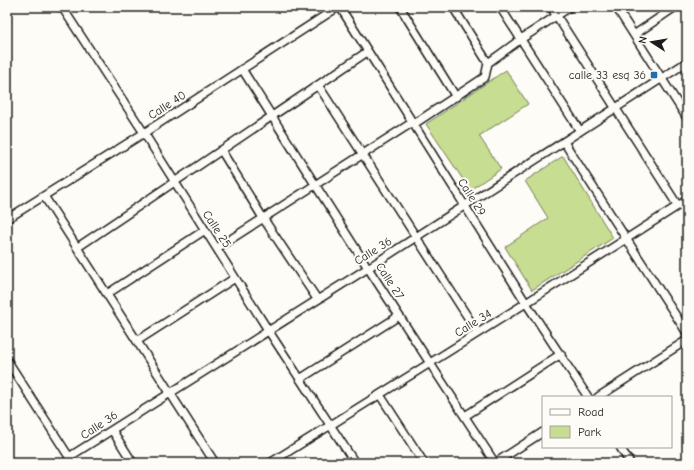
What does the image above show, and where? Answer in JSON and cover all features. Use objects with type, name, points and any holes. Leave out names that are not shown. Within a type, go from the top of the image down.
[{"type":"street","name":"Calle 25","points":[[62,7],[144,133],[268,330],[355,463]]},
{"type":"street","name":"Calle 40","points":[[7,219],[144,133],[339,7]]},
{"type":"street","name":"Calle 29","points":[[339,7],[414,123],[526,303],[587,396]]},
{"type":"street","points":[[400,7],[456,97]]},
{"type":"street","points":[[453,7],[488,63]]},
{"type":"street","points":[[500,7],[580,131]]},
{"type":"street","points":[[551,7],[678,206]]},
{"type":"street","points":[[217,248],[456,97],[485,77],[488,63],[520,39],[570,7]]},
{"type":"street","points":[[616,7],[687,118]]},
{"type":"street","points":[[634,35],[676,7]]},
{"type":"street","points":[[78,247],[367,52]]},
{"type":"street","name":"Calle 36","points":[[71,460],[112,430],[368,268],[687,62]]},
{"type":"street","name":"Calle 27","points":[[242,69],[368,268],[495,463]]},
{"type":"street","points":[[318,85],[364,154],[478,333]]},
{"type":"street","points":[[564,142],[687,333]]},
{"type":"street","points":[[221,150],[263,218],[317,299]]},
{"type":"street","points":[[44,196],[215,463]]},
{"type":"street","name":"Calle 34","points":[[270,463],[526,303],[687,200]]},
{"type":"street","points":[[107,294],[205,230]]},
{"type":"street","points":[[137,341],[235,278]]},
{"type":"street","points":[[300,379],[399,316]]},
{"type":"street","points":[[600,396],[687,340]]},
{"type":"street","points":[[465,416],[561,354]]},
{"type":"street","points":[[7,362],[71,460]]},
{"type":"street","points":[[380,395],[424,463]]},
{"type":"street","points":[[112,430],[134,463]]},
{"type":"street","points":[[495,463],[542,433]]},
{"type":"street","points":[[621,448],[630,463]]},
{"type":"green space","points":[[506,70],[528,104],[479,136],[501,169],[470,190],[426,124]]},
{"type":"green space","points":[[563,156],[613,238],[532,290],[505,247],[548,218],[525,181]]},
{"type":"place","name":"calle 33 esq 36","points":[[654,75]]}]
